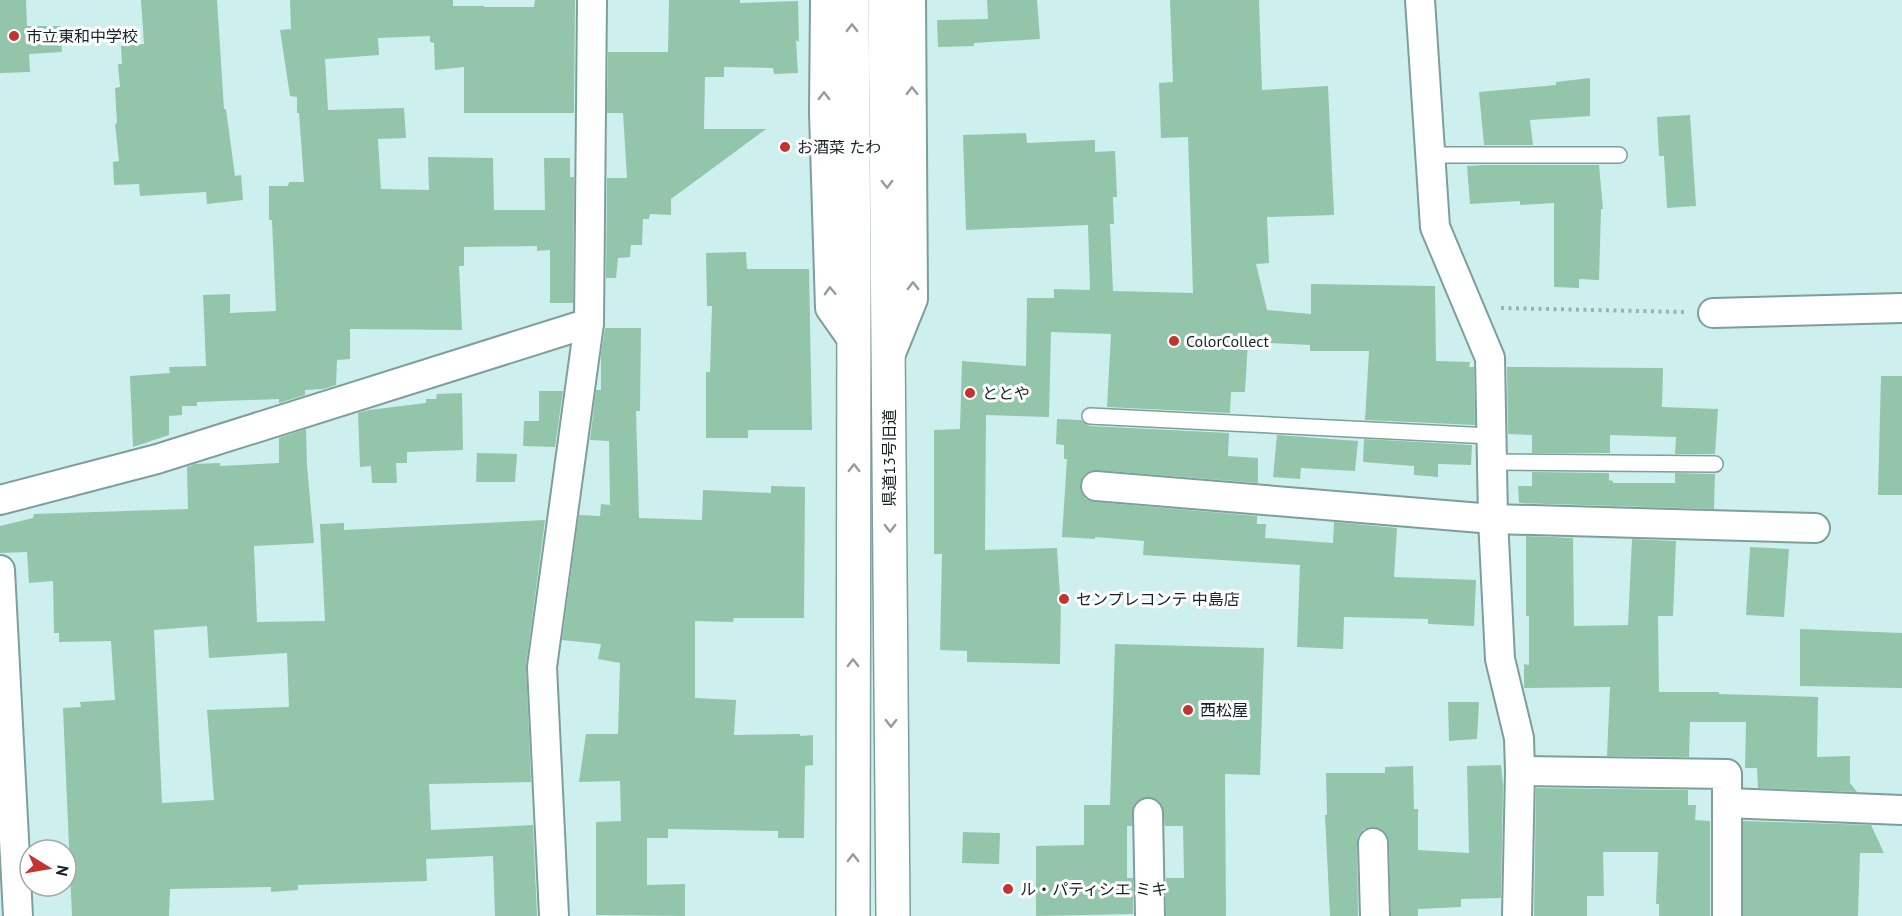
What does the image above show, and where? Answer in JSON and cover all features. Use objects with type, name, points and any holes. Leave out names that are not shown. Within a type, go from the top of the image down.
[{"type":"street","points":[[554,916],[542,667],[589,323],[592,0]]},
{"type":"street","points":[[825,0],[824,113],[830,308],[854,342]]},
{"type":"street","points":[[852,0],[854,275],[852,916]]},
{"type":"street","name":"県道13号旧道","points":[[885,0],[893,916]]},
{"type":"street","points":[[888,361],[913,299],[911,0]]},
{"type":"street","points":[[1420,0],[1435,227],[1490,358],[1493,519],[1500,659],[1519,738],[1516,916]]},
{"type":"street","points":[[1713,313],[1902,308]]},
{"type":"street","points":[[0,500],[157,459],[589,323]]},
{"type":"street","points":[[1096,486],[1493,519],[1815,528]]},
{"type":"street","points":[[0,570],[18,916]]},
{"type":"street","points":[[1520,771],[1727,774],[1727,916]]},
{"type":"street","points":[[1727,803],[1902,810]]},
{"type":"street","points":[[1148,813],[1150,916]]},
{"type":"street","points":[[1373,843],[1375,916]]},
{"type":"lane","points":[[1431,155],[1619,155]]},
{"type":"lane","points":[[1090,416],[1491,449],[1715,464]]},
{"type":"path","points":[[1468,307],[1713,313]]},
{"type":"building","name":"市立東和中学校","points":[[0,0],[26,0],[27,26],[60,26],[62,52],[29,54],[30,72],[0,73]]},
{"type":"building","points":[[141,0],[217,0],[224,109],[226,109],[235,176],[241,175],[243,200],[207,204],[206,192],[140,196],[139,184],[114,185],[113,162],[119,161],[115,124],[117,123],[115,88],[120,87],[118,64],[122,64],[121,46],[144,44]]},
{"type":"building","points":[[290,0],[453,0],[453,6],[534,7],[535,0],[575,0],[574,113],[464,113],[464,67],[435,70],[434,43],[430,42],[430,36],[378,38],[379,55],[325,59],[328,110],[404,108],[406,138],[378,139],[381,189],[429,190],[428,157],[493,158],[494,210],[545,210],[544,158],[570,158],[570,177],[574,177],[573,303],[550,303],[550,250],[537,251],[537,246],[464,247],[464,266],[459,266],[462,330],[350,329],[350,359],[337,360],[336,385],[323,389],[305,390],[305,395],[279,403],[279,399],[197,402],[197,406],[182,406],[182,415],[169,416],[169,435],[133,447],[130,376],[170,373],[169,367],[206,366],[203,295],[230,294],[230,313],[276,311],[272,220],[269,220],[269,186],[288,186],[289,182],[304,182],[297,97],[290,96],[280,30],[291,29]]},
{"type":"building","points":[[669,0],[740,0],[740,3],[798,1],[799,42],[796,40],[798,73],[774,74],[773,68],[724,67],[724,77],[705,77],[704,129],[766,129],[671,199],[671,215],[650,214],[649,219],[643,219],[642,245],[631,245],[630,257],[618,258],[616,278],[606,278],[607,178],[627,178],[623,113],[607,113],[608,52],[668,52]]},
{"type":"building","points":[[987,0],[1037,0],[1040,39],[974,43],[974,46],[938,47],[937,20],[988,19]]},
{"type":"building","points":[[1170,0],[1259,0],[1262,90],[1328,86],[1334,215],[1267,217],[1269,263],[1256,264],[1267,310],[1311,314],[1311,284],[1435,286],[1436,361],[1470,362],[1469,367],[1474,367],[1475,425],[1365,420],[1369,351],[1310,351],[1310,345],[1248,342],[1245,392],[1231,392],[1230,413],[1107,407],[1111,334],[1051,332],[1049,417],[986,415],[985,550],[1057,548],[1061,595],[1060,664],[967,662],[967,651],[940,650],[942,554],[934,554],[934,430],[960,429],[962,361],[1026,366],[1027,298],[1054,298],[1054,289],[1090,290],[1088,225],[966,230],[963,135],[1026,133],[1027,143],[1095,140],[1095,152],[1115,151],[1117,197],[1113,197],[1114,224],[1110,224],[1113,291],[1193,293],[1188,137],[1161,138],[1159,83],[1173,82]]},
{"type":"building","points":[[1590,78],[1590,116],[1530,120],[1533,145],[1484,145],[1479,92],[1556,85],[1556,82]]},
{"type":"building","points":[[1690,115],[1696,206],[1667,208],[1664,156],[1659,156],[1657,117]]},
{"type":"building","points":[[1599,165],[1603,209],[1601,209],[1599,280],[1579,279],[1579,288],[1554,287],[1554,203],[1520,205],[1520,201],[1470,204],[1467,166]]},
{"type":"building","points":[[746,252],[747,269],[809,269],[812,430],[748,430],[748,438],[706,438],[706,372],[710,372],[712,306],[707,306],[706,253]]},
{"type":"building","points":[[605,328],[641,328],[640,411],[636,411],[639,518],[702,520],[703,490],[771,493],[771,486],[805,487],[804,618],[734,618],[733,622],[695,621],[695,698],[736,700],[734,735],[813,735],[813,765],[805,766],[804,838],[778,838],[778,831],[668,829],[668,838],[647,838],[647,885],[685,884],[685,916],[596,915],[596,822],[621,821],[620,781],[579,782],[586,734],[618,734],[620,663],[598,659],[601,644],[562,640],[579,515],[600,516],[601,504],[610,505],[609,441],[590,440],[596,390],[601,390],[601,354]]},
{"type":"building","points":[[1507,367],[1663,368],[1662,407],[1718,409],[1715,454],[1675,454],[1676,437],[1610,435],[1610,453],[1532,453],[1532,435],[1508,434]]},
{"type":"building","points":[[1881,376],[1902,376],[1902,495],[1878,495]]},
{"type":"building","points":[[539,391],[563,391],[555,447],[523,446],[524,421],[539,421]]},
{"type":"building","points":[[462,393],[463,450],[407,452],[407,463],[396,463],[397,483],[372,483],[371,466],[360,467],[358,413],[426,403],[426,399],[436,399],[437,394]]},
{"type":"building","points":[[1057,419],[1081,420],[1090,426],[1229,433],[1228,456],[1258,458],[1258,483],[1097,470],[1090,471],[1083,476],[1080,484],[1081,492],[1086,499],[1095,502],[1257,516],[1257,524],[1266,524],[1265,538],[1333,543],[1334,522],[1397,528],[1394,577],[1476,580],[1474,626],[1428,624],[1428,619],[1344,617],[1343,649],[1297,647],[1300,565],[1143,555],[1144,541],[1062,537],[1067,459],[1064,459],[1064,445],[1056,444]]},
{"type":"building","points":[[306,429],[314,543],[254,546],[257,622],[325,621],[320,524],[344,523],[344,530],[545,520],[526,665],[531,782],[429,784],[431,830],[533,825],[537,916],[495,916],[493,856],[426,859],[427,881],[298,885],[298,890],[271,892],[271,887],[170,889],[169,916],[72,916],[71,898],[78,898],[78,838],[69,838],[63,708],[81,707],[80,702],[115,700],[111,641],[59,642],[59,633],[54,633],[53,581],[29,583],[27,552],[0,553],[0,526],[33,518],[34,514],[188,509],[187,467],[195,464],[220,463],[220,466],[279,463],[279,438]],"holes":[[[207,626],[209,658],[287,653],[289,707],[207,710],[214,800],[162,803],[154,630]]]},
{"type":"building","points":[[1277,435],[1358,441],[1355,471],[1301,468],[1300,479],[1273,477]]},
{"type":"building","points":[[1364,439],[1472,445],[1471,465],[1438,464],[1438,477],[1414,475],[1414,466],[1363,462]]},
{"type":"building","points":[[477,453],[517,454],[515,482],[476,482]]},
{"type":"building","points":[[1532,472],[1609,473],[1609,480],[1613,483],[1675,483],[1675,473],[1715,474],[1714,509],[1519,503],[1518,486],[1532,486]]},
{"type":"building","points":[[1526,536],[1573,538],[1574,626],[1628,625],[1632,539],[1676,541],[1673,616],[1658,616],[1659,692],[1719,692],[1719,694],[1818,697],[1817,757],[1850,756],[1850,783],[1857,792],[1758,788],[1757,768],[1745,768],[1746,722],[1690,722],[1689,757],[1607,756],[1610,687],[1524,688],[1524,664],[1529,665],[1529,616],[1526,616]]},
{"type":"building","points":[[1750,547],[1789,549],[1784,617],[1746,615]]},
{"type":"building","points":[[1800,629],[1902,633],[1902,688],[1800,686]]},
{"type":"building","points":[[1115,644],[1264,648],[1260,775],[1225,774],[1226,916],[1166,916],[1166,878],[1184,878],[1183,826],[1165,826],[1162,805],[1156,799],[1148,797],[1140,799],[1134,805],[1132,826],[1127,826],[1127,878],[1133,878],[1133,914],[1036,916],[1036,846],[1084,845],[1084,805],[1110,805]]},
{"type":"building","points":[[1448,702],[1479,702],[1477,739],[1449,741]]},
{"type":"building","points":[[1501,765],[1503,785],[1501,898],[1461,899],[1461,907],[1418,909],[1418,916],[1391,916],[1389,842],[1387,835],[1381,829],[1372,827],[1364,829],[1358,836],[1358,916],[1330,916],[1325,815],[1327,815],[1326,773],[1385,773],[1385,767],[1413,766],[1414,809],[1418,809],[1418,850],[1469,853],[1467,766]]},
{"type":"building","points":[[1536,788],[1688,790],[1688,805],[1696,805],[1695,820],[1710,821],[1710,916],[1659,916],[1659,904],[1656,904],[1658,852],[1603,852],[1604,896],[1587,896],[1587,916],[1534,916]]},
{"type":"building","points":[[1743,821],[1871,825],[1884,853],[1860,853],[1858,916],[1743,916]]},
{"type":"building","points":[[963,832],[1000,833],[999,864],[962,863]]},
{"type":"place","name":"市立東和中学校","points":[[14,36]]},
{"type":"place","name":"お酒菜 たわ","points":[[785,147]]},
{"type":"place","name":"ColorCollect","points":[[1174,341]]},
{"type":"place","name":"ととや","points":[[970,393]]},
{"type":"place","name":"センプレコンテ 中島店","points":[[1064,599]]},
{"type":"place","name":"西松屋","points":[[1188,710]]},
{"type":"place","name":"ル・パティシエ ミキ","points":[[1008,889]]}]
